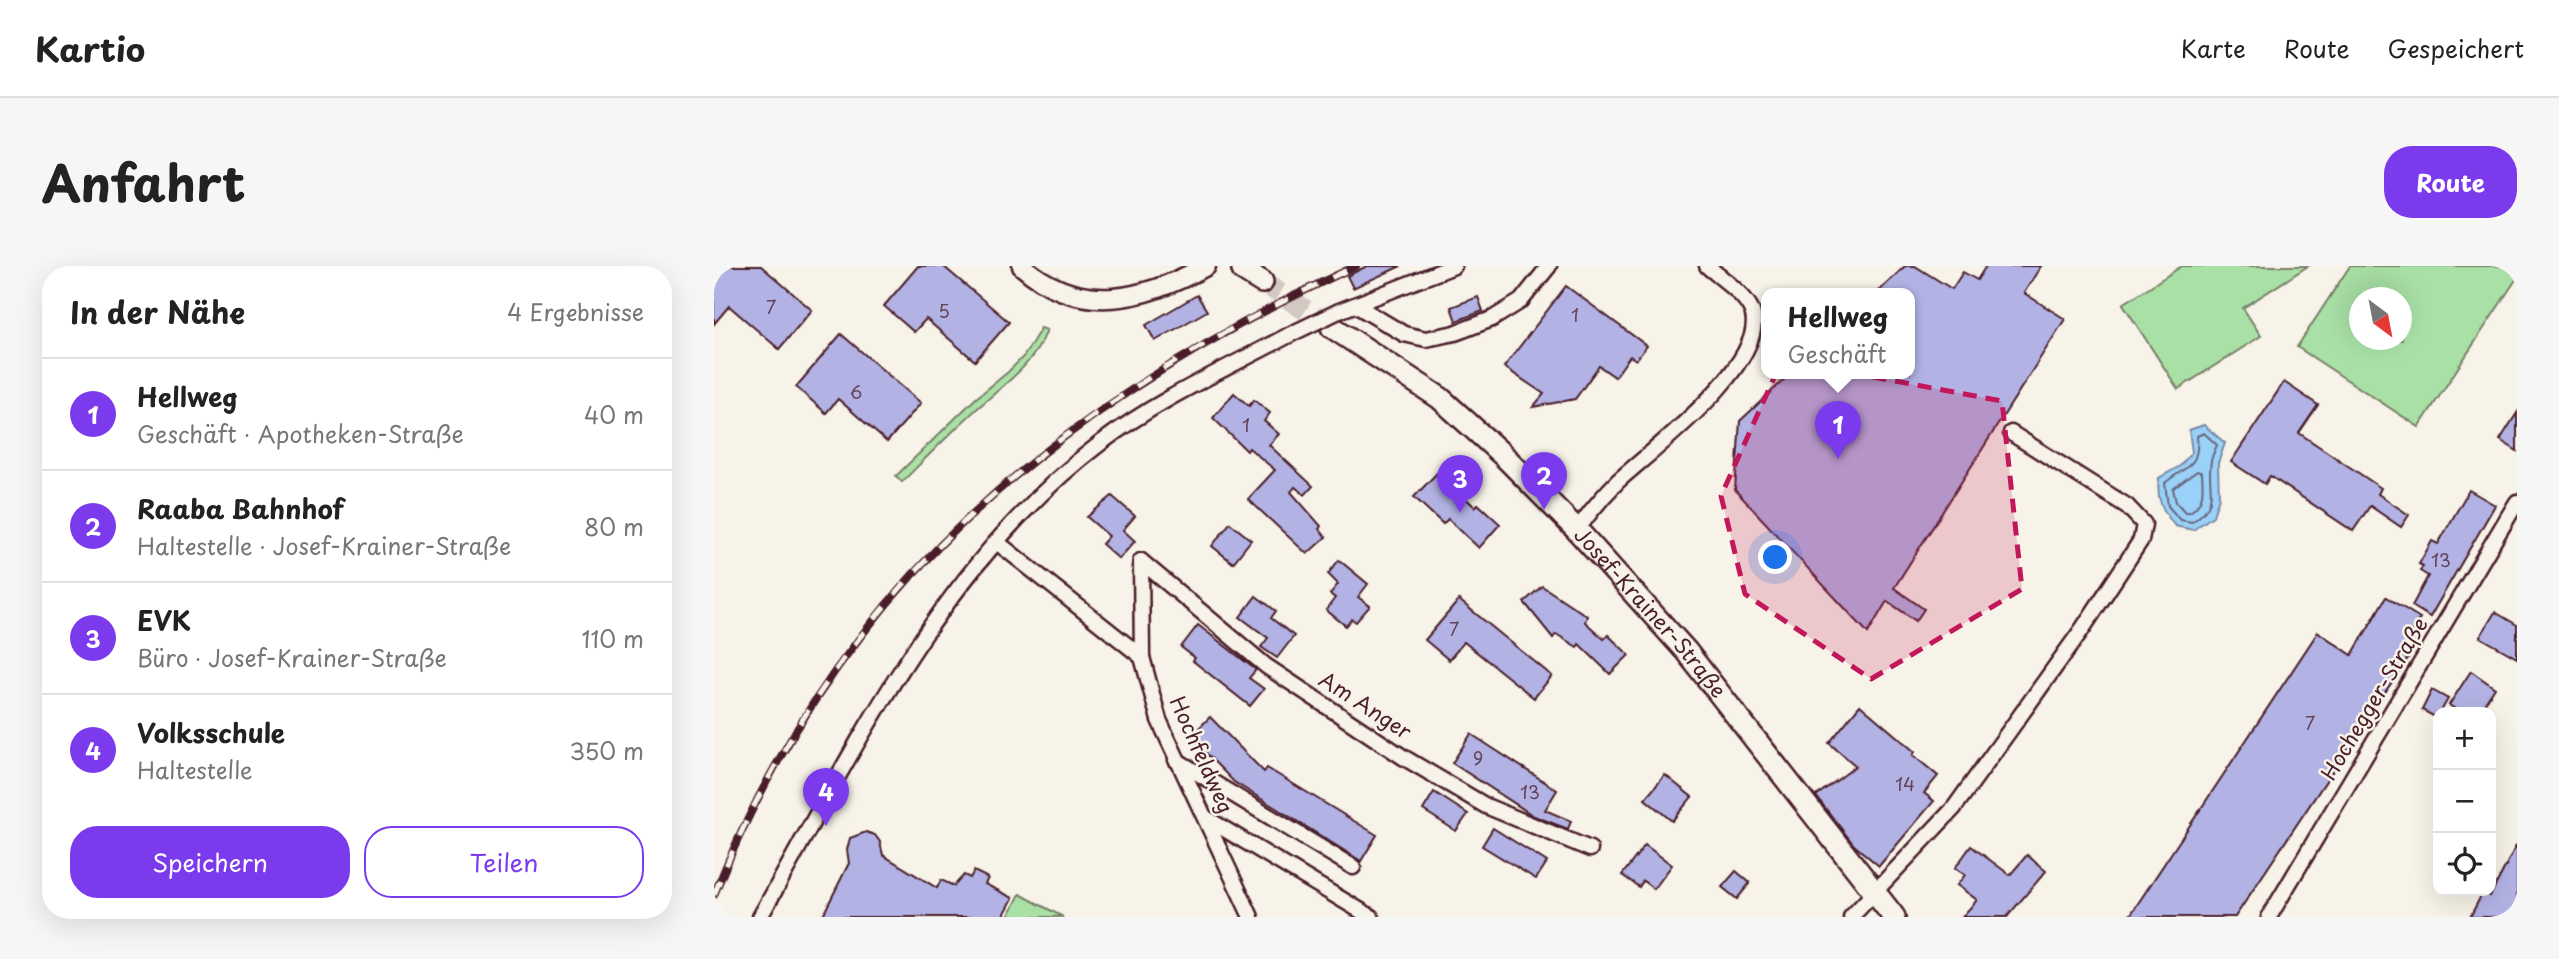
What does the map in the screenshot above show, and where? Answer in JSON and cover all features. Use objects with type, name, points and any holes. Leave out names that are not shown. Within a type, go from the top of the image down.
[{"type":"main road","points":[[1243,270],[1262,282]]},
{"type":"main road","name":"Josef-Krainer-Straße","points":[[1336,319],[1440,398],[1504,456],[1577,530],[1686,651],[1894,917]]},
{"type":"street","points":[[1022,266],[1035,277],[1070,294],[1104,300],[1144,295],[1199,270]]},
{"type":"street","points":[[761,917],[878,706],[946,606],[1040,495],[1110,436],[1189,388],[1291,334],[1336,319],[1357,306],[1454,266]]},
{"type":"street","points":[[1357,306],[1404,334],[1426,339],[1455,333],[1492,319],[1521,301],[1549,266]]},
{"type":"street","points":[[1577,530],[1616,483],[1721,388],[1747,349],[1754,315],[1748,303],[1707,266]]},
{"type":"street","points":[[1851,917],[1875,895],[1954,808],[2083,628],[2141,540],[2144,524],[2127,506],[2011,433]]},
{"type":"street","name":"Hochegger-Straße","points":[[2269,917],[2517,502]]},
{"type":"street","points":[[998,543],[1142,657]]},
{"type":"street","name":"Hochfeldweg","points":[[1141,561],[1142,657],[1159,720],[1251,917]]},
{"type":"street","name":"Am Anger","points":[[1141,561],[1266,666],[1404,757],[1486,806],[1590,849]]},
{"type":"street","points":[[1176,760],[1353,867]]},
{"type":"street","points":[[1205,818],[1371,917]]},
{"type":"highlighted area","points":[[1782,360],[2002,401],[2022,589],[1871,679],[1745,594],[1721,496]]},
{"type":"green space","points":[[2182,266],[2308,266],[2243,308],[2261,336],[2178,389],[2123,304]]},
{"type":"green space","points":[[2350,266],[2517,266],[2517,278],[2419,427],[2297,347]]},
{"type":"green space","points":[[1041,328],[1047,330],[1027,363],[902,482],[896,476],[975,399],[1024,356]]},
{"type":"green space","points":[[1020,894],[1063,917],[1008,917]]},
{"type":"water","points":[[2204,425],[2225,443],[2218,463],[2219,497],[2213,516],[2193,530],[2175,526],[2161,504],[2158,485],[2159,478],[2180,466],[2192,452],[2189,430]]},
{"type":"building","points":[[714,266],[761,266],[812,310],[779,349],[729,306],[714,324]]},
{"type":"building","points":[[918,266],[943,266],[1009,322],[975,361],[926,319],[914,332],[884,306]]},
{"type":"building","points":[[1367,266],[1401,266],[1353,288],[1347,276]]},
{"type":"building","points":[[1905,266],[1915,266],[1952,289],[1963,272],[1977,280],[1986,266],[2041,266],[2024,293],[2065,319],[1894,588],[1924,609],[1916,621],[1887,601],[1868,633],[1735,490],[1740,421],[1785,379],[1915,379],[1915,288],[1882,288]]},
{"type":"building","points":[[1566,286],[1647,346],[1636,360],[1630,356],[1615,377],[1599,366],[1575,399],[1533,407],[1544,394],[1504,367]]},
{"type":"building","points":[[1197,295],[1207,311],[1155,341],[1146,325]]},
{"type":"building","points":[[1478,297],[1483,311],[1456,321],[1451,307]]},
{"type":"building","points":[[841,334],[921,403],[887,442],[838,399],[826,413],[796,387]]},
{"type":"building","points":[[2284,382],[2318,405],[2299,433],[2381,488],[2378,494],[2409,515],[2401,527],[2370,506],[2353,531],[2270,476],[2265,484],[2231,462]]},
{"type":"building","points":[[1234,393],[1249,406],[1254,400],[1270,413],[1264,421],[1279,434],[1269,445],[1313,486],[1305,495],[1295,487],[1291,492],[1321,526],[1319,529],[1326,537],[1307,554],[1248,499],[1275,470],[1249,448],[1247,451],[1213,418]]},
{"type":"building","points":[[2517,413],[2517,451],[2500,440]]},
{"type":"building","points":[[1438,472],[1475,507],[1478,504],[1500,524],[1479,548],[1448,519],[1443,524],[1414,497]]},
{"type":"building","points":[[2469,490],[2495,505],[2430,617],[2412,606],[2428,576],[2420,571],[2423,566],[2419,564],[2432,541],[2438,544]]},
{"type":"building","points":[[1112,496],[1135,516],[1123,530],[1135,541],[1119,559],[1102,544],[1109,536],[1087,517]]},
{"type":"building","points":[[1230,523],[1251,540],[1233,563],[1212,546]]},
{"type":"building","points":[[1339,560],[1368,584],[1358,597],[1370,606],[1356,622],[1352,619],[1346,626],[1326,610],[1335,598],[1330,594],[1338,584],[1328,574]]},
{"type":"building","points":[[1542,586],[1587,616],[1585,622],[1604,639],[1608,635],[1629,655],[1610,674],[1579,644],[1577,647],[1556,634],[1553,638],[1524,602]]},
{"type":"building","points":[[1256,596],[1276,611],[1271,618],[1294,636],[1277,658],[1261,647],[1268,638],[1240,617]]},
{"type":"building","points":[[2386,597],[2420,618],[2411,632],[2420,638],[2418,643],[2235,917],[2129,917],[2318,632],[2352,655]]},
{"type":"building","points":[[1459,600],[1552,676],[1534,698],[1464,642],[1449,660],[1425,640]]},
{"type":"building","points":[[2495,612],[2517,625],[2517,658],[2480,637]]},
{"type":"building","points":[[1198,625],[1256,670],[1249,678],[1264,689],[1250,706],[1193,661],[1195,658],[1181,647]]},
{"type":"building","points":[[2471,671],[2495,688],[2482,707],[2449,705]]},
{"type":"building","points":[[2432,690],[2448,699],[2443,707],[2433,707],[2433,716],[2422,710]]},
{"type":"building","points":[[1860,705],[1915,752],[1913,755],[1938,776],[1924,793],[1934,801],[1879,866],[1854,845],[1816,796],[1856,766],[1829,743]]},
{"type":"building","points":[[1210,717],[1264,772],[1267,768],[1377,835],[1361,861],[1234,782],[1190,737]]},
{"type":"building","points":[[1471,734],[1557,790],[1545,810],[1571,821],[1568,829],[1534,816],[1452,763]]},
{"type":"building","points":[[1665,775],[1692,797],[1672,821],[1645,799]]},
{"type":"building","points":[[1434,792],[1468,814],[1456,831],[1423,810]]},
{"type":"building","points":[[1493,828],[1547,862],[1536,879],[1482,846]]},
{"type":"building","points":[[866,832],[875,835],[883,855],[937,888],[941,880],[954,886],[964,875],[970,878],[974,871],[988,878],[985,884],[1013,898],[1003,917],[822,917],[849,863],[847,850],[850,838]]},
{"type":"building","points":[[2517,844],[2517,917],[2470,917],[2481,896],[2496,896],[2496,884]]},
{"type":"building","points":[[1645,845],[1672,865],[1654,889],[1643,881],[1639,887],[1622,875]]},
{"type":"building","points":[[1971,846],[2010,875],[2027,855],[2046,871],[2007,917],[1962,917],[1977,900],[1957,885],[1965,875],[1955,868]]},
{"type":"building","points":[[1736,871],[1750,883],[1737,899],[1722,887]]},
{"type":"tunnel","points":[[1262,282],[1332,327]]},
{"type":"railway","points":[[714,895],[765,785],[825,685],[894,596],[970,516],[1055,443],[1148,378],[1249,320],[1356,266]]},
{"type":"place","name":"Hellweg","points":[[1838,459]]},
{"type":"place","name":"Raaba Bahnhof","points":[[1544,510]]},
{"type":"place","name":"EVK","points":[[1460,513]]},
{"type":"place","name":"Volksschule","points":[[826,826]]}]
